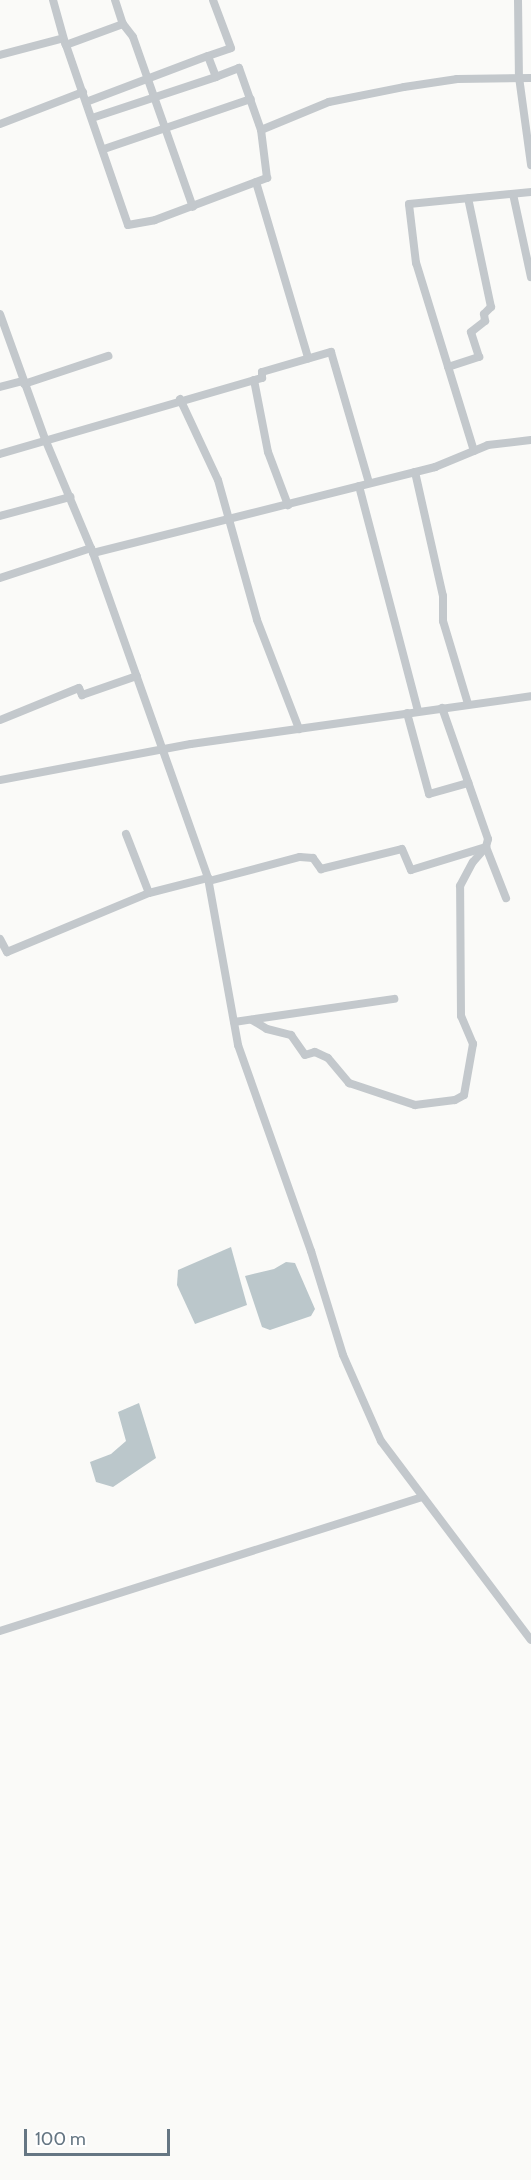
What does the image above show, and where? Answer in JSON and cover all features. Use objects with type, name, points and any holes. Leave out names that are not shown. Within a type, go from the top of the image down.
[{"type":"street","points":[[52,0],[63,42],[83,92],[86,102],[92,118],[104,149],[128,225],[193,207],[267,178],[261,130],[239,68],[92,118]]},
{"type":"street","points":[[115,0],[123,24],[133,37],[193,207]]},
{"type":"street","points":[[86,102],[231,48],[213,0]]},
{"type":"street","points":[[518,0],[519,77],[531,165]]},
{"type":"street","points":[[0,55],[63,42],[123,24]]},
{"type":"street","points":[[208,56],[216,77]]},
{"type":"street","points":[[261,130],[329,102],[457,79],[531,78]]},
{"type":"street","points":[[0,124],[83,92]]},
{"type":"street","points":[[104,149],[251,99]]},
{"type":"street","points":[[256,182],[308,358]]},
{"type":"street","points":[[474,451],[416,263],[408,204],[531,192]]},
{"type":"street","points":[[513,194],[531,277]]},
{"type":"street","points":[[448,367],[479,357],[471,332],[485,321],[484,314],[491,307],[468,198]]},
{"type":"street","points":[[0,314],[2,332],[92,550],[166,751],[209,880],[238,1045],[310,1246],[343,1355],[381,1441],[531,1640]]},
{"type":"street","points":[[0,454],[180,399],[262,378],[262,372],[331,352],[369,483]]},
{"type":"street","points":[[0,387],[24,382],[108,356]]},
{"type":"street","points":[[254,380],[268,452],[288,505]]},
{"type":"street","points":[[180,399],[218,480],[257,620],[299,729]]},
{"type":"street","points":[[0,578],[92,550],[288,505],[414,472],[474,451],[531,440]]},
{"type":"street","points":[[414,472],[443,596],[443,621],[468,704]]},
{"type":"street","points":[[358,486],[418,711]]},
{"type":"street","points":[[0,516],[70,497]]},
{"type":"street","points":[[0,720],[79,688],[82,695],[137,676]]},
{"type":"street","points":[[0,780],[166,751],[191,744],[531,696]]},
{"type":"street","points":[[252,1020],[267,1029],[291,1035],[306,1055],[315,1052],[328,1058],[349,1083],[415,1105],[454,1100],[464,1095],[472,1044],[461,1016],[460,886],[472,862],[486,847],[488,839],[442,708]]},
{"type":"street","points":[[407,712],[429,794],[468,783]]},
{"type":"street","points":[[126,834],[149,893]]},
{"type":"street","points":[[0,939],[6,952],[149,893],[300,857],[313,858],[321,869],[402,849],[411,870],[486,847]]},
{"type":"street","points":[[486,847],[506,898]]},
{"type":"street","points":[[234,1022],[394,999]]},
{"type":"street","points":[[0,1632],[422,1497]]},
{"type":"shaded area","points":[[231,1247],[247,1305],[195,1324],[177,1285],[178,1270]]},
{"type":"shaded area","points":[[286,1262],[295,1263],[315,1309],[311,1316],[270,1330],[262,1327],[245,1276],[274,1269]]},
{"type":"shaded area","points":[[139,1403],[156,1458],[113,1487],[96,1482],[90,1462],[111,1454],[126,1441],[118,1412]]}]
